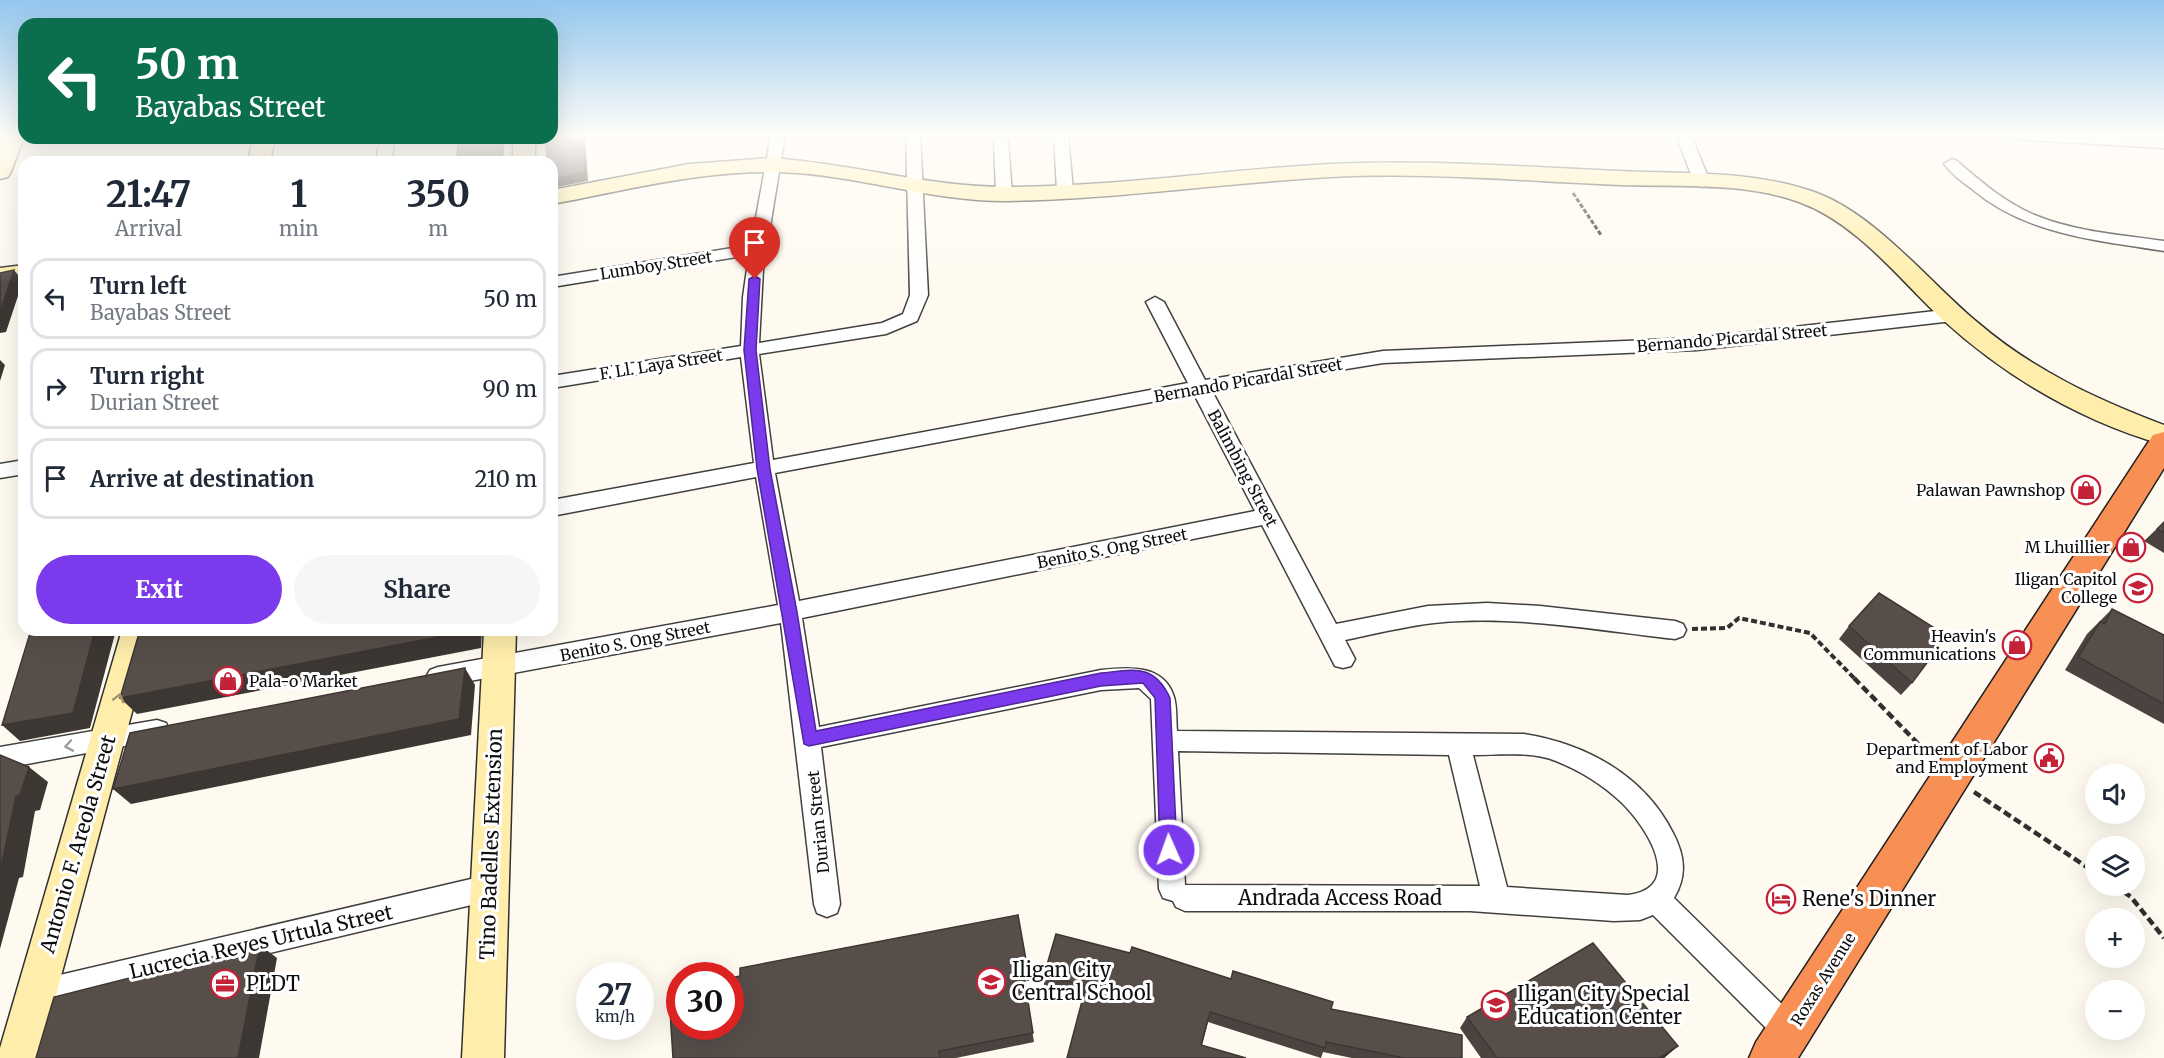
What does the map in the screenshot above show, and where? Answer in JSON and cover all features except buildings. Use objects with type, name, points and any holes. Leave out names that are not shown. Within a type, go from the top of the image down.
[{"type":"highway","name":"Roxas Avenue","points":[[1781,1045],[2164,443]]},
{"type":"street","points":[[558,196],[624,184]]},
{"type":"street","name":"Durian Street","points":[[771,184],[754,291],[750,350],[764,469],[790,612],[809,739],[827,904]]},
{"type":"street","points":[[907,184],[957,193],[1004,194],[1159,184]]},
{"type":"street","points":[[1003,184],[1004,194]]},
{"type":"street","points":[[1065,184],[1065,191]]},
{"type":"street","points":[[1721,184],[1800,194],[1827,205],[1856,224],[1953,315],[2004,358],[2037,380],[2088,407],[2164,435]]},
{"type":"street","points":[[1978,184],[2001,203],[2031,219],[2061,228],[2164,246]]},
{"type":"street","name":"F. Ll. Laya Street","points":[[558,381],[886,328],[911,317],[919,295],[916,186]]},
{"type":"street","name":"Lumboy Street","points":[[558,281],[760,248]]},
{"type":"street","points":[[0,275],[18,273]]},
{"type":"street","name":"Balimbing Street","points":[[1155,302],[1343,659]]},
{"type":"street","name":"Bernando Picardal Street","points":[[558,507],[1200,387],[1383,357],[1697,345],[1953,315]]},
{"type":"street","points":[[0,471],[18,467]]},
{"type":"street","name":"Benito S. Ong Street","points":[[418,681],[790,612],[1268,516]]},
{"type":"street","points":[[1330,634],[1423,616],[1461,612],[1498,612],[1675,630]]},
{"type":"street","name":"Antonio F. Areola Street","points":[[18,1058],[136,636]]},
{"type":"street","name":"Tino Badelles Extension","points":[[483,1058],[500,636]]},
{"type":"street","name":"Andrada Access Road","points":[[809,739],[1101,680],[1139,676],[1148,678],[1158,687],[1163,698],[1178,894],[1496,898],[1619,908],[1640,906],[1657,900]]},
{"type":"street","points":[[0,758],[177,726]]},
{"type":"street","points":[[1177,741],[1524,745],[1558,750],[1606,776],[1641,804],[1665,838],[1672,869],[1668,884],[1657,900],[1781,1045]]},
{"type":"street","points":[[1459,746],[1496,898]]},
{"type":"street","name":"Lucrecia Reyes Urtula Street","points":[[34,995],[488,888]]},
{"type":"path","points":[[1567,184],[1601,235]]},
{"type":"path","points":[[1675,630],[1727,628],[1738,618],[1810,633],[1950,777],[2085,866]]},
{"type":"path","points":[[2130,896],[2164,938]]},
{"type":"place","name":"Palawan Pawnshop","points":[[2086,490]]},
{"type":"place","name":"M Lhuillier","points":[[2131,547]]},
{"type":"place","name":"Iligan Capitol College","points":[[2138,588]]},
{"type":"place","name":"Heavin's Communications","points":[[2017,645]]},
{"type":"place","name":"Pala-o Market","points":[[228,681]]},
{"type":"place","name":"Department of Labor and Employment","points":[[2049,758]]},
{"type":"place","name":"Rene's Dinner","points":[[1781,899]]},
{"type":"place","name":"Iligan City Central School","points":[[991,982]]},
{"type":"place","name":"PLDT","points":[[225,984]]},
{"type":"place","name":"Iligan City Special Education Center","points":[[1496,1005]]},
{"type":"route","points":[[755,279],[750,350],[764,469],[790,612],[809,739],[1101,680],[1139,676],[1148,678],[1158,687],[1163,698],[1169,850]]}]
